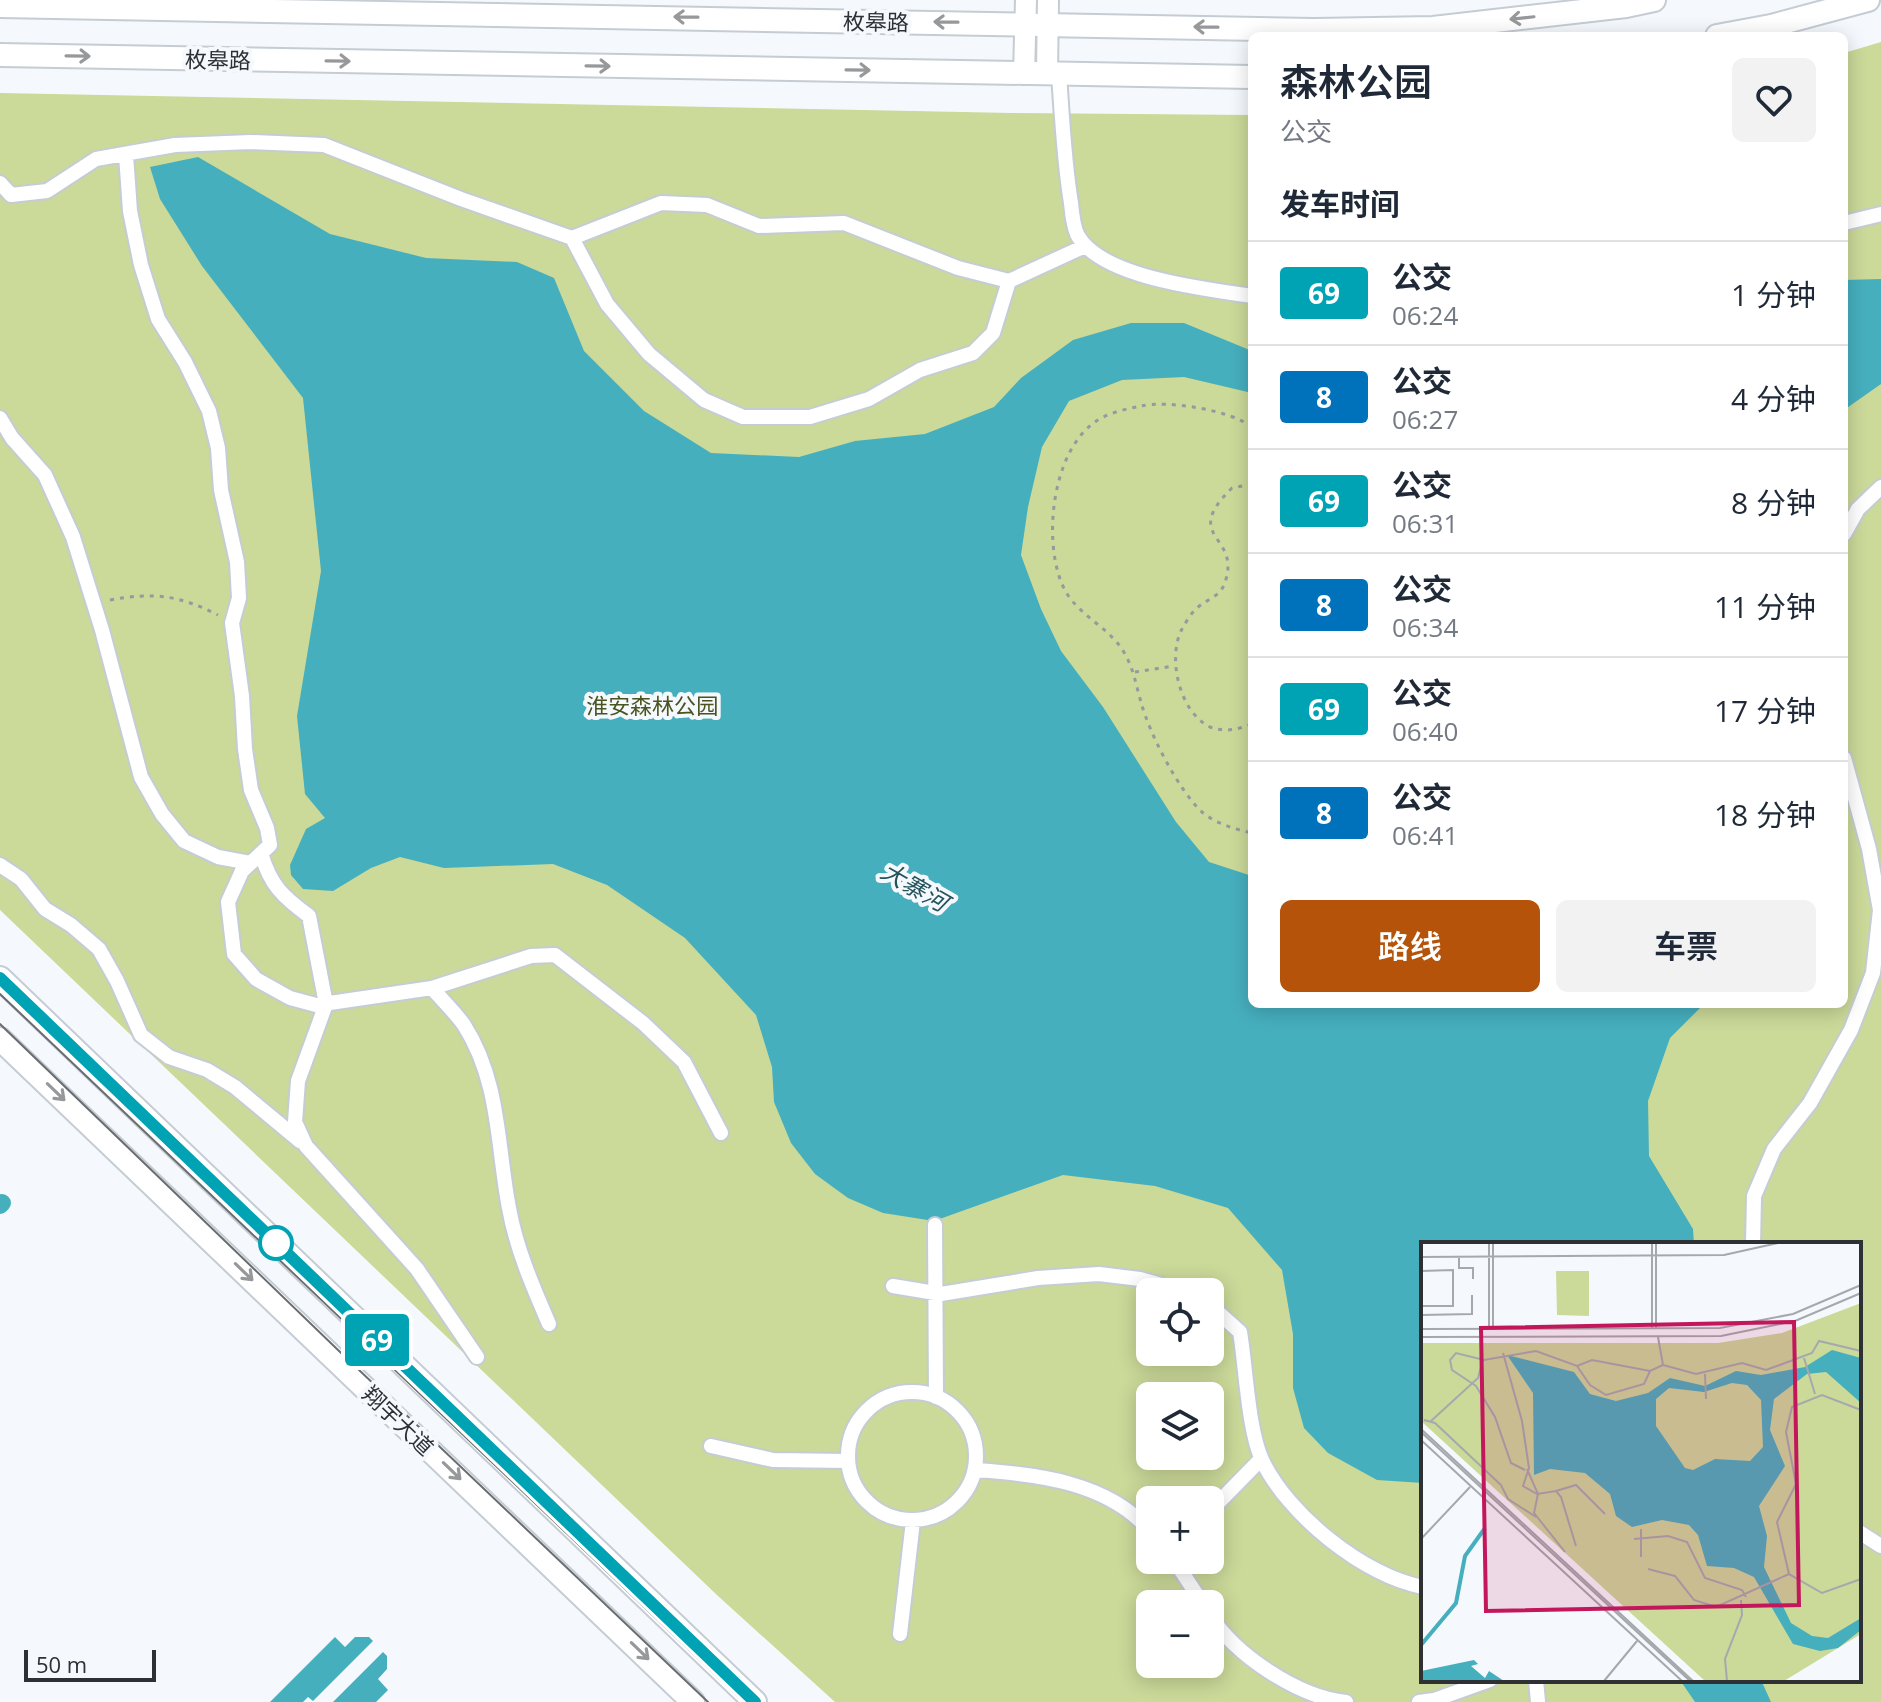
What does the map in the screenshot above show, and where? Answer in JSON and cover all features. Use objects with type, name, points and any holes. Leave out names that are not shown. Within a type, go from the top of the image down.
[{"type":"main road","name":"枚皋路","points":[[0,6],[47,3],[1314,30],[1433,28],[1626,6],[1654,0]]},
{"type":"main road","points":[[1739,32],[1868,0]]},
{"type":"main road","name":"枚皋路","points":[[0,55],[1248,77]]},
{"type":"main road","name":"翔宇大道","points":[[0,978],[755,1702]]},
{"type":"main road","name":"翔宇大道","points":[[0,1039],[693,1702]]},
{"type":"street","points":[[1026,0],[1037,23],[1075,231],[1085,246],[1114,266],[1176,284],[1248,295]]},
{"type":"street","points":[[1037,23],[1048,0]]},
{"type":"street","points":[[3,186],[11,195],[47,191],[96,159],[175,145],[251,142],[324,145],[461,199],[572,238],[661,203],[707,205],[759,226],[844,223],[958,268],[1009,281],[1085,246]]},
{"type":"street","points":[[126,155],[130,211],[145,279],[158,319],[185,362],[209,411],[218,448],[221,490],[237,562],[239,598],[232,623],[242,696],[245,749],[251,790],[267,828],[270,845],[242,871],[228,902],[234,954],[256,979],[290,998],[316,1005],[432,988],[531,956],[555,955],[643,1023],[684,1062],[721,1133]]},
{"type":"street","points":[[0,204],[3,186]]},
{"type":"street","points":[[1848,222],[1881,214]]},
{"type":"street","points":[[572,238],[607,304],[649,354],[704,400],[743,417],[810,417],[869,399],[920,370],[973,353],[993,333],[1009,281]]},
{"type":"street","points":[[0,418],[12,438],[45,475],[73,537],[141,777],[162,814],[184,841],[218,857],[255,858],[284,898],[309,916],[326,1004],[298,1081],[295,1122],[306,1146]]},
{"type":"street","points":[[1848,527],[1858,509],[1881,487]]},
{"type":"street","points":[[1753,1242],[1754,1196],[1774,1149],[1810,1103],[1851,1030],[1873,973],[1880,910],[1869,849],[1848,773]]},
{"type":"street","points":[[0,865],[21,879],[45,909],[71,925],[99,949],[141,1035],[169,1057],[207,1070],[235,1087],[306,1146],[417,1269],[477,1357]]},
{"type":"street","points":[[432,988],[464,1025],[481,1060],[495,1102],[509,1210],[525,1267],[549,1324]]},
{"type":"street","points":[[935,1225],[936,1397]]},
{"type":"street","points":[[893,1286],[936,1293],[1038,1278],[1099,1274],[1136,1279]]},
{"type":"street","points":[[1224,1318],[1240,1332],[1251,1417],[1261,1459],[1278,1486],[1318,1531],[1363,1562],[1404,1583],[1421,1587]]},
{"type":"street","points":[[901,1392],[922,1392],[936,1397],[959,1411],[971,1428],[976,1449],[976,1470],[967,1489],[953,1506],[935,1516],[913,1521],[892,1517],[873,1508],[858,1492],[849,1473],[847,1451],[852,1431],[863,1412],[880,1399],[901,1392]]},
{"type":"street","points":[[711,1446],[773,1460],[848,1461]]},
{"type":"street","points":[[1224,1497],[1261,1459]]},
{"type":"street","points":[[976,1470],[1019,1473],[1081,1486],[1136,1515]]},
{"type":"street","points":[[900,1634],[913,1521]]},
{"type":"street","points":[[1861,1533],[1881,1546]]},
{"type":"street","points":[[1224,1634],[1292,1686],[1346,1702]]},
{"type":"street","points":[[1419,1702],[1434,1700],[1484,1682]]},
{"type":"street","points":[[1536,1682],[1538,1702]]},
{"type":"path","points":[[1248,425],[1199,409],[1171,405],[1144,405],[1096,421],[1079,436],[1067,458],[1058,484],[1053,520],[1053,550],[1062,585],[1076,607],[1124,651],[1134,672],[1141,704],[1184,790],[1203,814],[1231,829],[1248,832]]},
{"type":"path","points":[[1248,485],[1232,488],[1210,514],[1210,529],[1221,543],[1229,564],[1226,582],[1220,593],[1196,609],[1181,631],[1174,666],[1179,686],[1190,708],[1209,727],[1234,731],[1248,726]]},
{"type":"path","points":[[93,603],[139,594],[177,597],[232,623]]},
{"type":"path","points":[[1134,672],[1174,666]]},
{"type":"green space","name":"淮安森林公园","points":[[1881,42],[1881,1702],[835,1702],[718,1596],[0,910],[0,93],[1248,115],[1248,1008],[1848,1008],[1848,52]]},
{"type":"water","name":"大寨河","points":[[198,157],[330,234],[426,258],[517,262],[554,278],[584,351],[644,411],[711,453],[799,457],[855,441],[925,434],[994,407],[1021,378],[1073,340],[1131,323],[1184,323],[1248,349],[1248,392],[1184,377],[1122,380],[1069,401],[1042,447],[1021,555],[1061,651],[1103,707],[1176,822],[1209,862],[1248,875],[1248,1008],[1700,1008],[1670,1038],[1648,1101],[1649,1156],[1693,1229],[1694,1242],[1421,1242],[1421,1483],[1377,1480],[1328,1453],[1304,1428],[1293,1388],[1293,1334],[1282,1270],[1228,1208],[1155,1186],[1063,1175],[934,1221],[883,1213],[848,1198],[815,1174],[791,1143],[774,1102],[772,1067],[756,1015],[685,938],[607,885],[553,864],[444,868],[400,857],[371,868],[333,891],[303,889],[291,875],[290,865],[306,829],[325,818],[305,794],[297,716],[321,571],[303,398],[202,266],[160,199],[150,167]]},
{"type":"water","points":[[1881,279],[1881,384],[1848,407],[1848,280]]},
{"type":"water","points":[[335,1637],[345,1647],[355,1637],[369,1637],[373,1641],[313,1701],[308,1697],[303,1702],[270,1702]]},
{"type":"water","points":[[383,1652],[387,1656],[387,1669],[378,1679],[388,1690],[376,1702],[333,1702]]},
{"type":"water","points":[[1681,1682],[1762,1682],[1771,1702],[1695,1702]]},
{"type":"tram line","points":[[0,994],[744,1702]]},
{"type":"tram line","points":[[0,1024],[708,1702]]},
{"type":"bus line","name":"69","points":[[0,978],[755,1702]]}]
